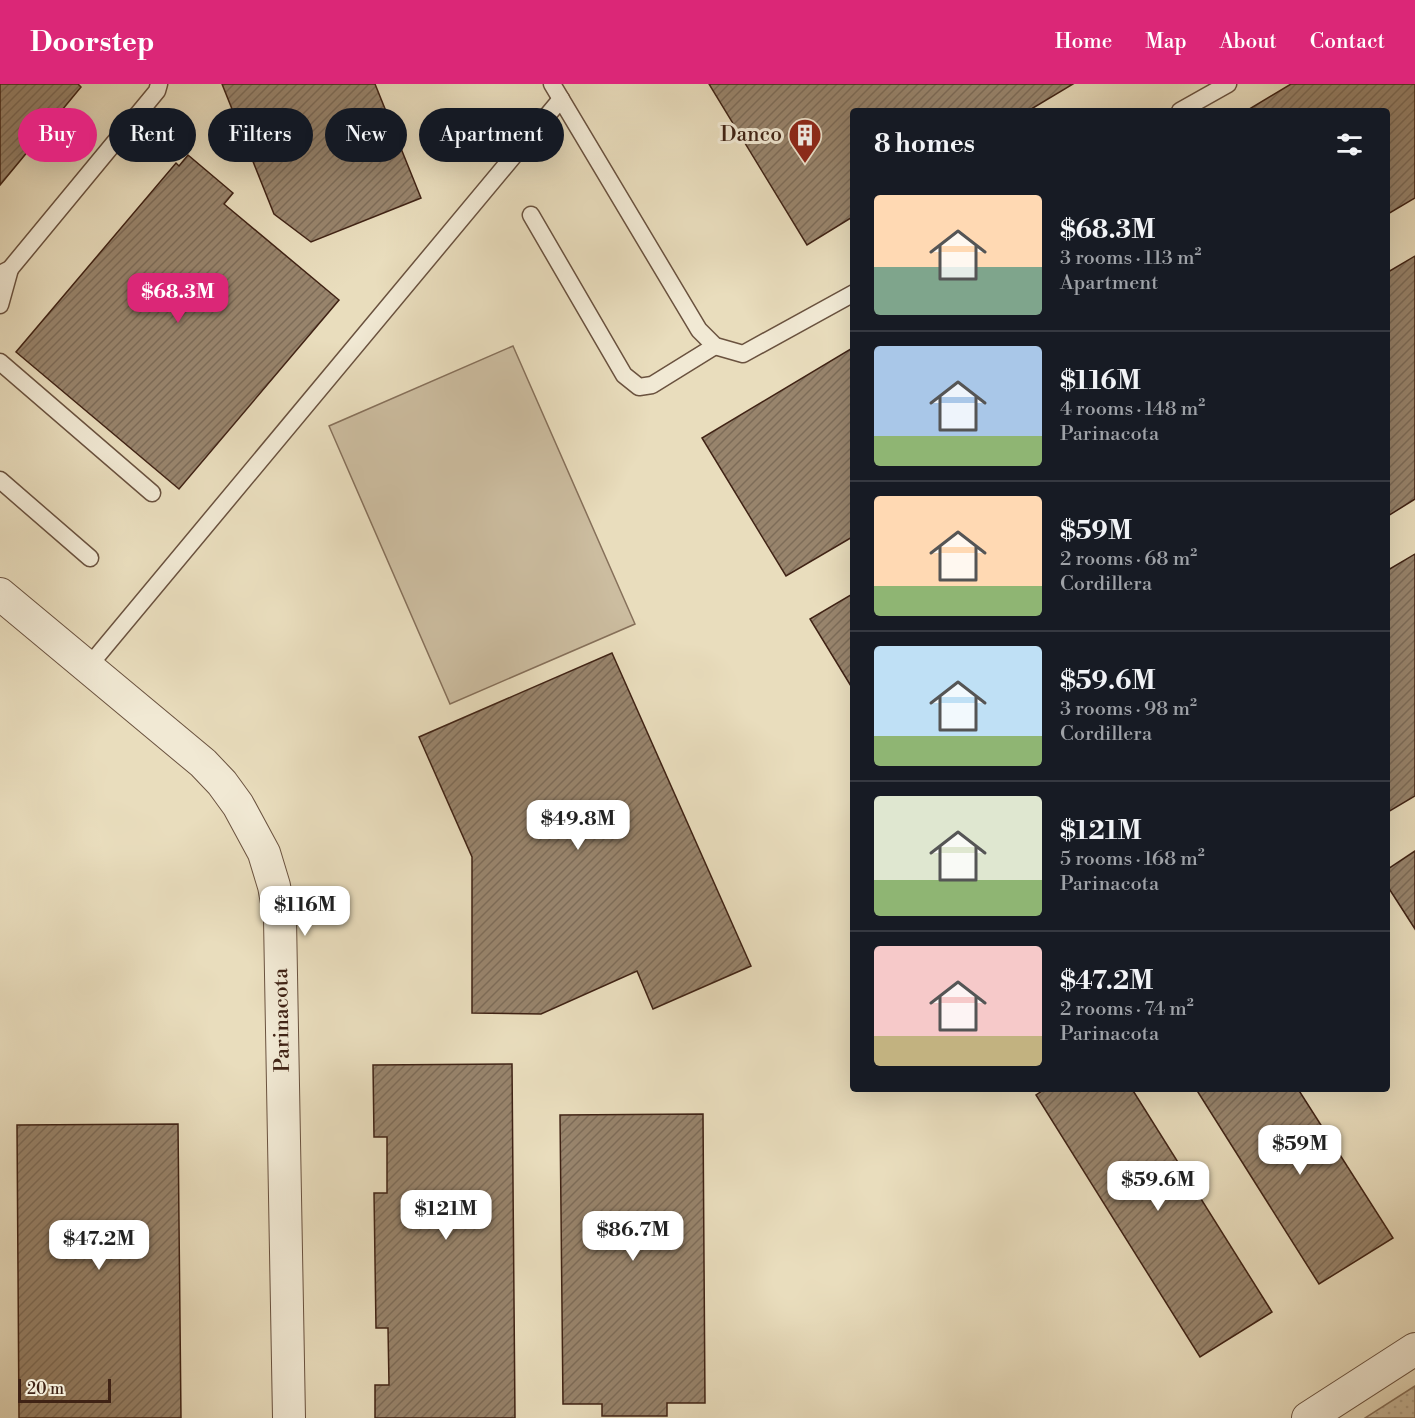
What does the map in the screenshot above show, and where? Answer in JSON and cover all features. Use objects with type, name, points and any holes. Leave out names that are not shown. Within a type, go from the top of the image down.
[{"type":"street","name":"Parinacota","points":[[0,594],[203,763],[222,783],[252,828],[274,886],[280,919],[281,953],[289,1418]]},
{"type":"street","points":[[1308,1418],[1415,1349]]},
{"type":"lane","points":[[0,305],[5,271],[157,91],[159,84]]},
{"type":"lane","points":[[552,84],[699,330],[715,346],[743,354],[850,295]]},
{"type":"lane","points":[[1185,108],[1228,84]]},
{"type":"lane","points":[[88,667],[561,99]]},
{"type":"lane","points":[[531,215],[624,375],[639,387],[652,385],[715,346]]},
{"type":"lane","points":[[0,362],[152,493]]},
{"type":"lane","points":[[0,480],[90,558]]},
{"type":"shaded area","points":[[513,346],[635,624],[450,704],[329,426]]},
{"type":"shaded area","points":[[1415,1386],[1415,1418],[1365,1418]]},
{"type":"building","points":[[0,84],[78,84],[81,87],[64,108],[18,108],[19,162],[0,185]]},
{"type":"building","points":[[222,84],[375,84],[385,108],[325,108],[325,162],[406,162],[421,198],[311,242],[274,214],[253,162],[313,162],[313,108],[232,108]]},
{"type":"building","name":"Danco","points":[[709,84],[1073,84],[1033,108],[850,108],[850,218],[807,245]]},
{"type":"building","points":[[1291,84],[1415,84],[1415,198],[1390,213],[1390,108],[1251,108]]},
{"type":"building","points":[[182,162],[196,162],[233,193],[224,204],[339,300],[179,489],[16,352],[176,163],[179,166]]},
{"type":"building","points":[[1415,256],[1415,499],[1390,515],[1390,271]]},
{"type":"building","points":[[850,349],[850,538],[786,576],[702,438]]},
{"type":"building","points":[[1415,554],[1415,796],[1390,811],[1390,569]]},
{"type":"building","points":[[850,595],[850,684],[810,619]]},
{"type":"building","points":[[612,653],[751,966],[653,1009],[637,971],[541,1014],[472,1013],[472,857],[419,737]]},
{"type":"building","points":[[1415,851],[1415,929],[1390,890],[1390,868]]},
{"type":"building","points":[[512,1064],[515,1418],[375,1418],[375,1385],[389,1385],[388,1328],[376,1328],[374,1193],[387,1193],[387,1137],[374,1137],[373,1065]]},
{"type":"building","points":[[1040,1092],[1134,1092],[1272,1312],[1200,1357],[1036,1095]]},
{"type":"building","points":[[1198,1092],[1300,1092],[1393,1238],[1319,1284]]},
{"type":"building","points":[[703,1114],[705,1403],[667,1403],[667,1416],[602,1416],[602,1404],[563,1404],[560,1115]]},
{"type":"building","points":[[178,1124],[181,1418],[19,1418],[17,1125]]},
{"type":"place","name":"Danco","points":[[805,164]]}]
